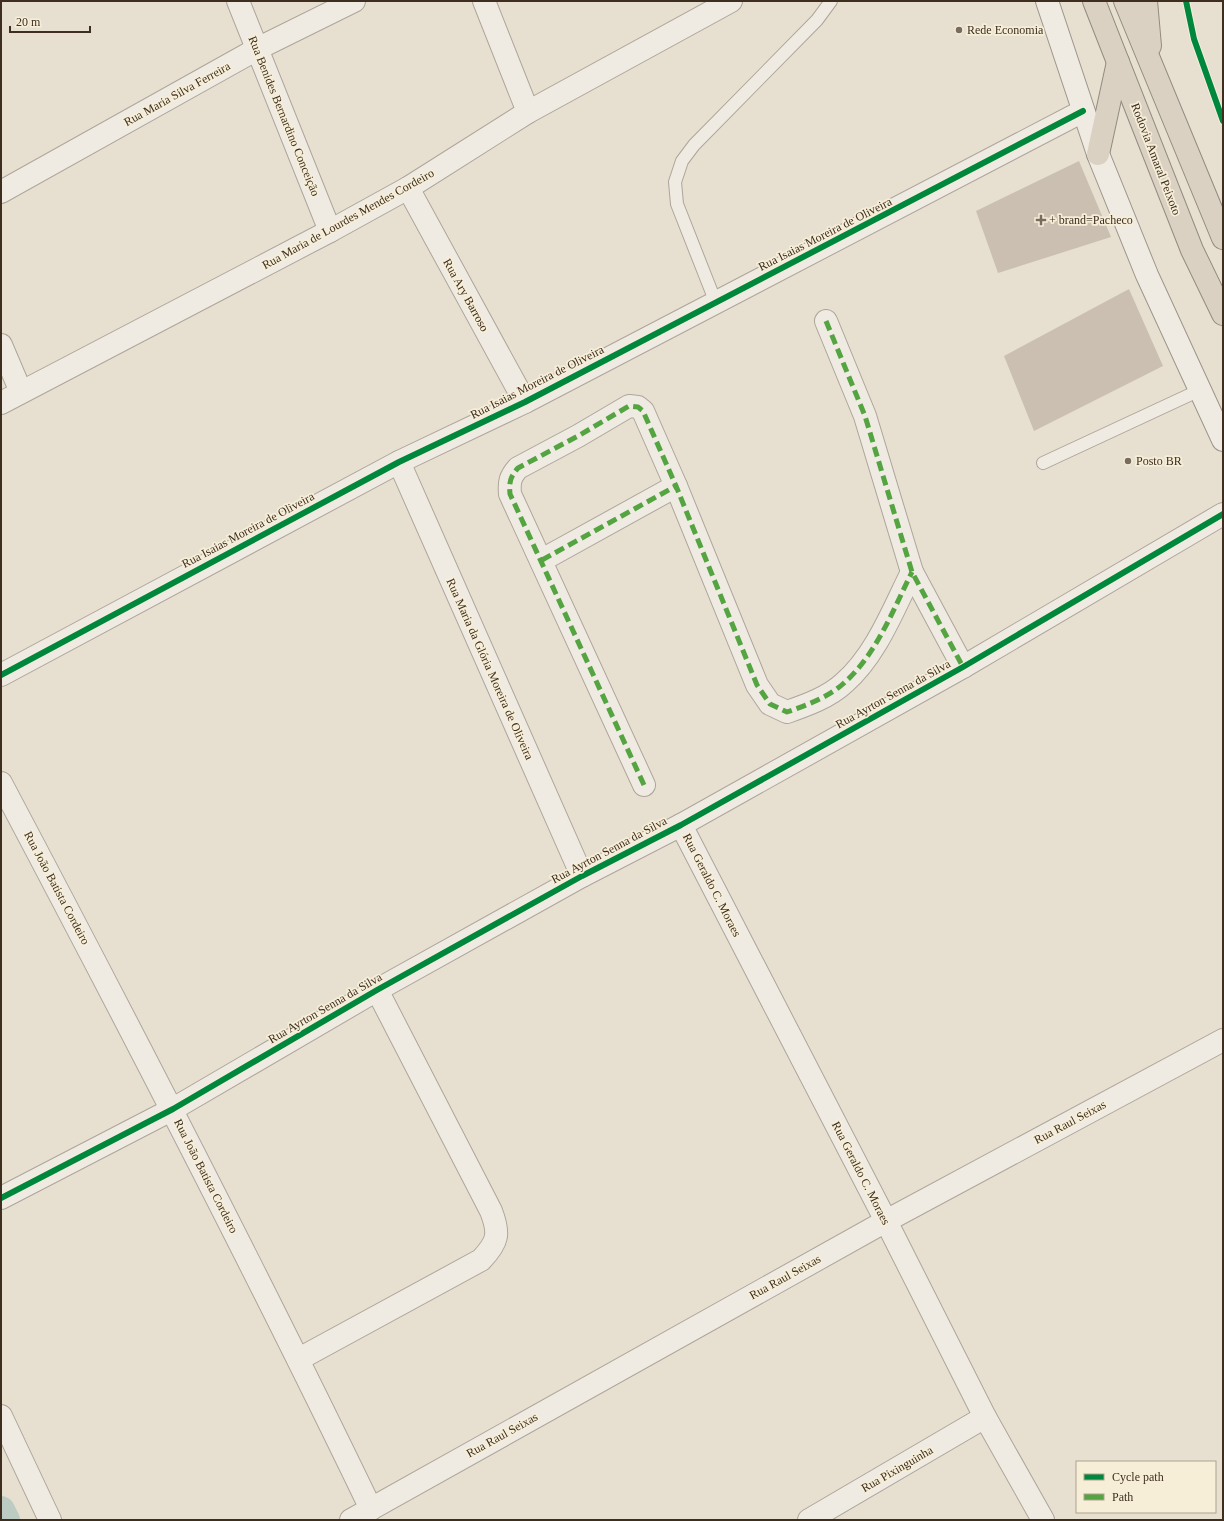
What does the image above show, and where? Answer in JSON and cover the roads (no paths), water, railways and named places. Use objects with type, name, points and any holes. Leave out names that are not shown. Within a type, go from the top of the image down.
[{"type":"highway","name":"Rodovia Amaral Peixoto","points":[[1094,1],[1192,250],[1223,314]]},
{"type":"highway","points":[[1126,1],[1151,66],[1223,238]]},
{"type":"highway","points":[[1146,1],[1151,66]]},
{"type":"highway","points":[[1098,154],[1118,62]]},
{"type":"street","name":"Rua Benides Bernardino Conceição","points":[[238,1],[330,231]]},
{"type":"street","name":"Rua Maria Silva Ferreira","points":[[1,192],[257,49],[354,1]]},
{"type":"street","points":[[484,1],[528,112]]},
{"type":"street","name":"Rua Maria de Lourdes Mendes Cordeiro","points":[[1,403],[330,231],[408,188],[528,112],[731,1]]},
{"type":"street","points":[[1047,1],[1098,154],[1147,275],[1223,440]]},
{"type":"street","name":"Rua Isaias Moreira de Oliveira","points":[[1,675],[399,462],[525,402],[1083,111]]},
{"type":"street","name":"Rua Ary Barroso","points":[[408,188],[525,402]]},
{"type":"street","points":[[826,321],[865,416],[912,572],[963,667]]},
{"type":"street","points":[[1,345],[21,392]]},
{"type":"street","points":[[644,785],[542,560],[510,494],[509,483],[512,474],[518,468],[578,436],[629,406],[643,410],[676,486],[757,686],[770,704],[788,712],[811,704],[843,684],[861,666],[880,636],[912,572]]},
{"type":"street","name":"Rua Maria da Glória Moreira de Oliveira","points":[[399,462],[582,876]]},
{"type":"street","points":[[542,560],[676,486]]},
{"type":"street","name":"Rua Ayrton Senna da Silva","points":[[1,1198],[173,1109],[377,990],[582,876],[681,825],[963,667],[1223,514]]},
{"type":"street","name":"Rua João Batista Cordeiro","points":[[1,783],[173,1109],[299,1359],[371,1509]]},
{"type":"street","name":"Rua Geraldo C. Moraes","points":[[681,825],[886,1221],[985,1417],[1043,1520]]},
{"type":"street","points":[[299,1359],[481,1260],[492,1248],[497,1238],[497,1225],[491,1211],[377,990]]},
{"type":"street","name":"Rua Raul Seixas","points":[[351,1520],[886,1221],[1223,1040]]},
{"type":"street","points":[[1,1416],[50,1520]]},
{"type":"street","name":"Rua Pixinguinha","points":[[809,1520],[985,1417]]},
{"type":"lane","points":[[716,303],[677,204],[675,182],[682,161],[694,145],[817,20],[831,1]]},
{"type":"lane","points":[[1043,462],[1200,390]]},
{"type":"waterway","points":[[1,1510],[6,1520]]},
{"type":"place","name":"Rede Economia","points":[[959,30]]},
{"type":"place","name":"+ brand=Pacheco","points":[[1041,220]]},
{"type":"place","name":"Posto BR","points":[[1128,461]]}]
